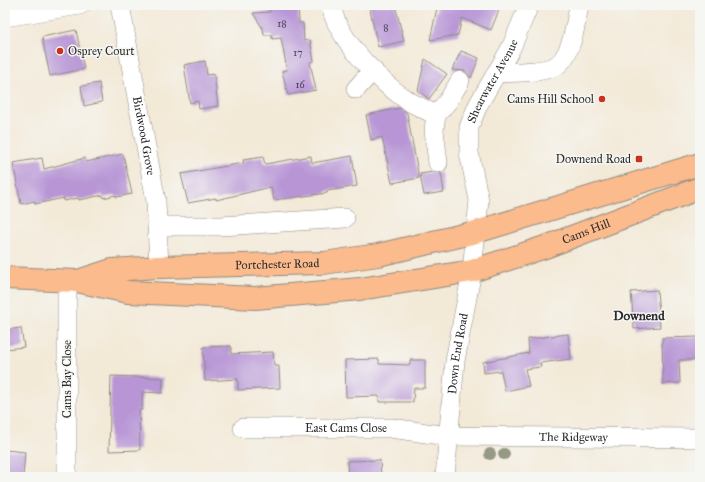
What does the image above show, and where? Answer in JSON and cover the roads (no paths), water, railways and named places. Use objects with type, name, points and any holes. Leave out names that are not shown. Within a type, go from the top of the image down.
[{"type":"main road","points":[[476,232],[700,164]]},
{"type":"main road","name":"Cams Hill","points":[[472,271],[548,246],[700,188]]},
{"type":"main road","name":"Portchester Road","points":[[72,281],[112,270],[159,267],[297,264],[357,259],[408,250],[476,232]]},
{"type":"main road","name":"Portchester Road","points":[[5,278],[72,281],[128,292],[255,298],[360,289],[472,271]]},
{"type":"street","points":[[5,17],[80,5]]},
{"type":"street","name":"Birdwood Grove","points":[[120,5],[156,201],[159,267]]},
{"type":"street","points":[[331,5],[332,15],[348,43],[373,70],[397,92],[411,102],[436,115]]},
{"type":"street","name":"Shearwater Avenue","points":[[476,232],[479,200],[469,152],[469,127],[478,105],[511,48],[529,5]]},
{"type":"street","points":[[496,73],[546,69],[557,66],[565,57],[573,34],[579,5]]},
{"type":"street","points":[[356,89],[373,70]]},
{"type":"street","points":[[438,163],[434,130],[436,115],[448,101],[460,81]]},
{"type":"street","points":[[157,226],[221,226],[345,218]]},
{"type":"street","name":"Down End Road","points":[[445,477],[455,361],[472,271],[476,232]]},
{"type":"street","name":"Cams Bay Close","points":[[67,477],[72,281]]},
{"type":"street","name":"East Cams Close","points":[[243,428],[391,428],[448,436]]},
{"type":"street","name":"The Ridgeway","points":[[448,436],[700,438]]},
{"type":"place","name":"Osprey Court","points":[[60,51]]},
{"type":"place","name":"Cams Hill School","points":[[602,99]]},
{"type":"place","name":"Downend Road","points":[[639,159]]},
{"type":"district","name":"Downend","points":[[639,316]]}]
